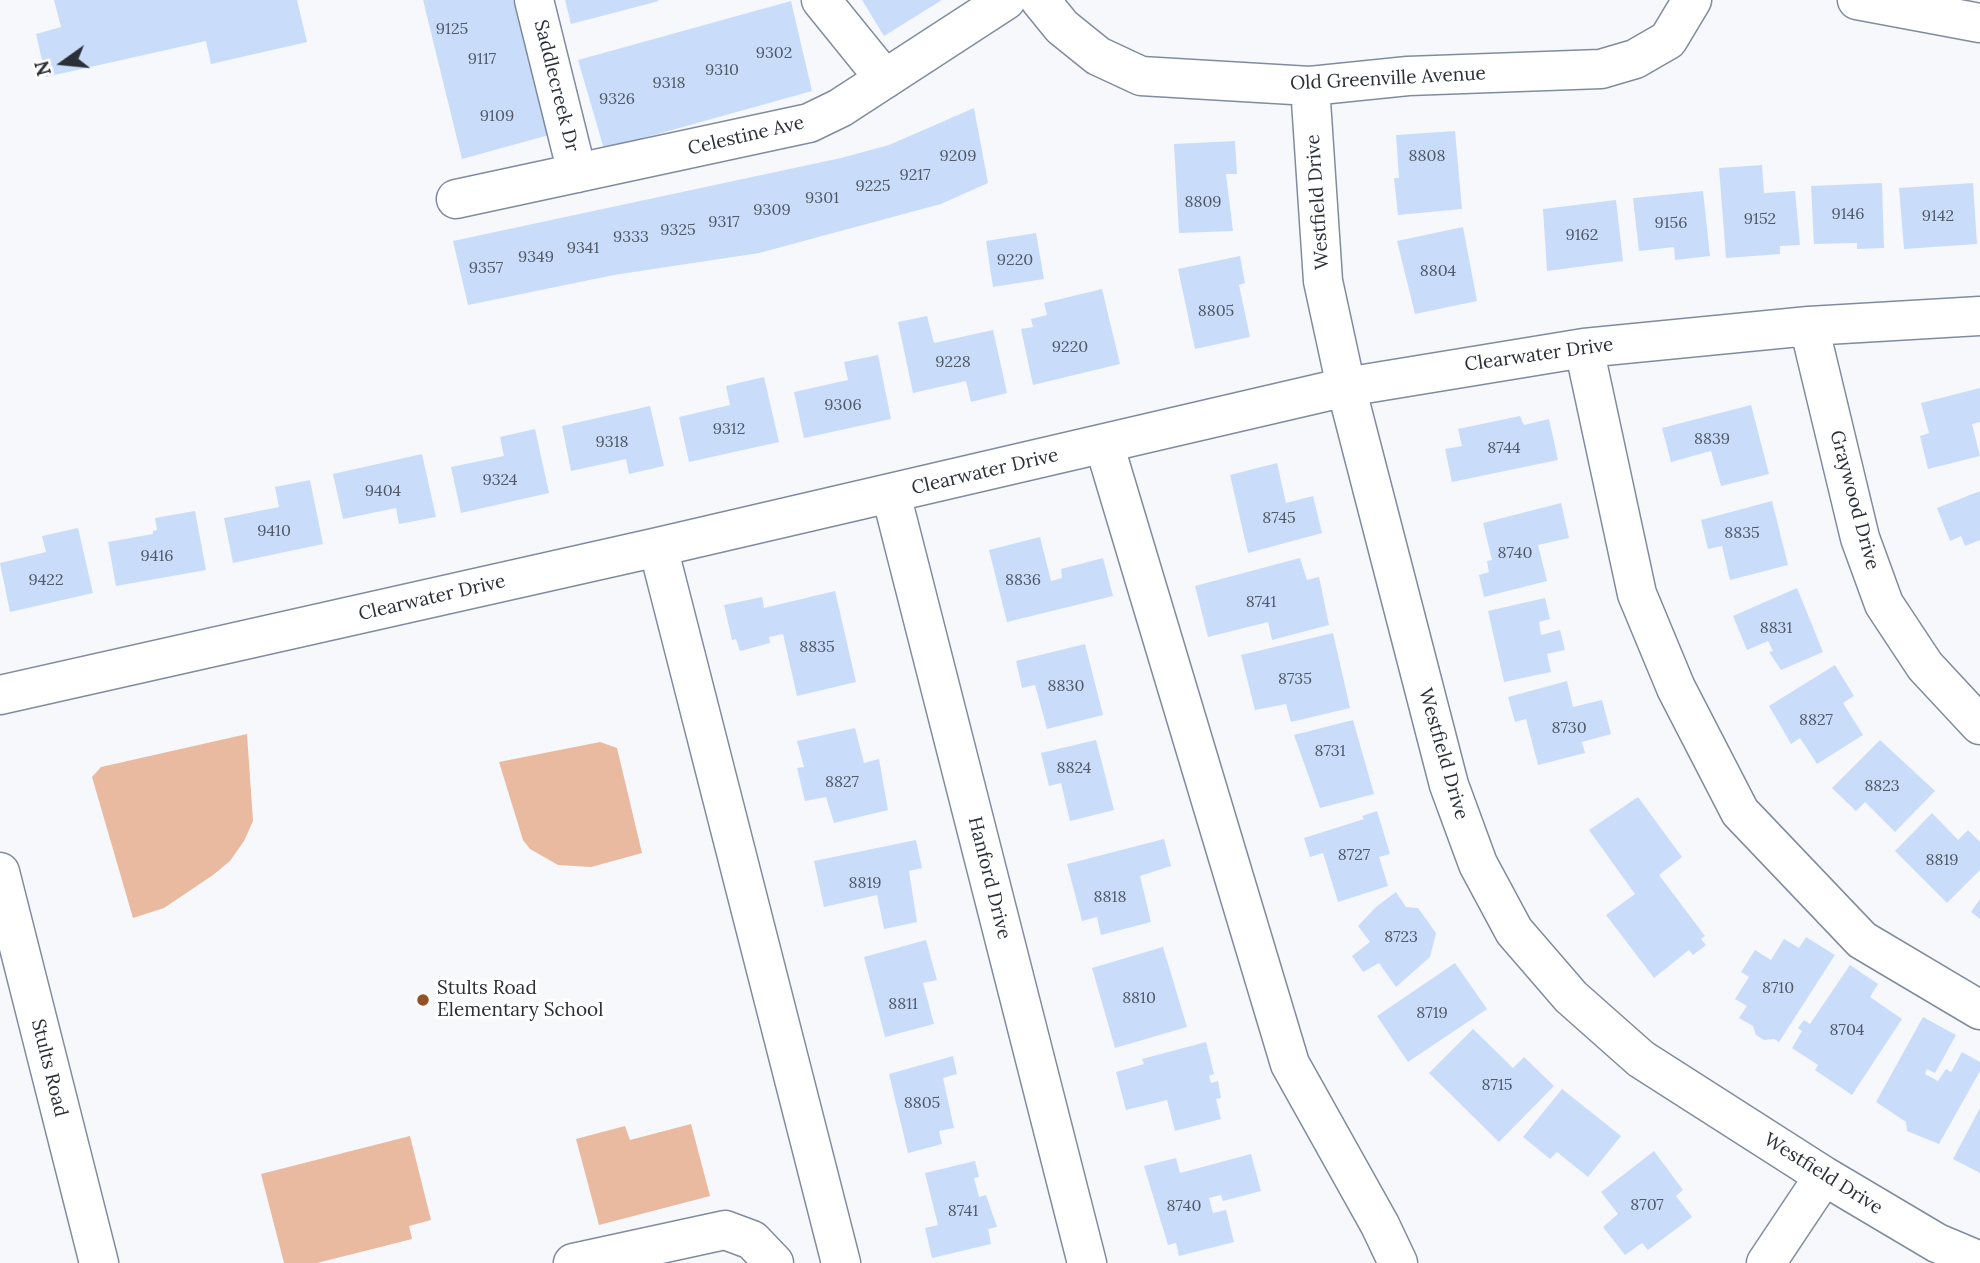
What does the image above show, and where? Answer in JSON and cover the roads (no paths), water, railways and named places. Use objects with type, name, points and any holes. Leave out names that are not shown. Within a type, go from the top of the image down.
[{"type":"street","name":"Saddlecreek Dr","points":[[534,0],[577,173]]},
{"type":"street","points":[[821,0],[885,79]]},
{"type":"street","name":"Celestine Ave","points":[[456,199],[809,123],[840,108],[1006,0]]},
{"type":"street","name":"Old Greenville Avenue","points":[[1040,0],[1062,27],[1098,57],[1141,76],[1310,86],[1442,74],[1601,69],[1635,59],[1668,40],[1692,0]]},
{"type":"street","points":[[1857,0],[1980,23]]},
{"type":"street","name":"Westfield Drive","points":[[1310,86],[1323,281],[1346,387],[1449,785],[1478,864],[1514,931],[1571,997],[1641,1059],[1824,1176],[1937,1243],[1980,1261]]},
{"type":"street","name":"Clearwater Drive","points":[[0,695],[658,548],[1346,387],[1584,348],[1809,326],[1980,316]]},
{"type":"street","name":"Graywood Drive","points":[[1809,326],[1860,538],[1884,604],[1925,666],[1980,725]]},
{"type":"street","points":[[1584,348],[1637,594],[1676,688],[1740,812],[1861,940],[1980,1010]]},
{"type":"street","points":[[1104,444],[1290,1064],[1398,1263]]},
{"type":"street","name":"Hanford Drive","points":[[891,494],[1087,1263]]},
{"type":"street","points":[[658,548],[841,1263]]},
{"type":"street","name":"Stults Road","points":[[0,872],[99,1263]]},
{"type":"street","points":[[1766,1263],[1824,1176]]},
{"type":"street","points":[[573,1263],[725,1230],[752,1240],[774,1263]]},
{"type":"place","name":"Stults Road Elementary School","points":[[423,1000]]}]
